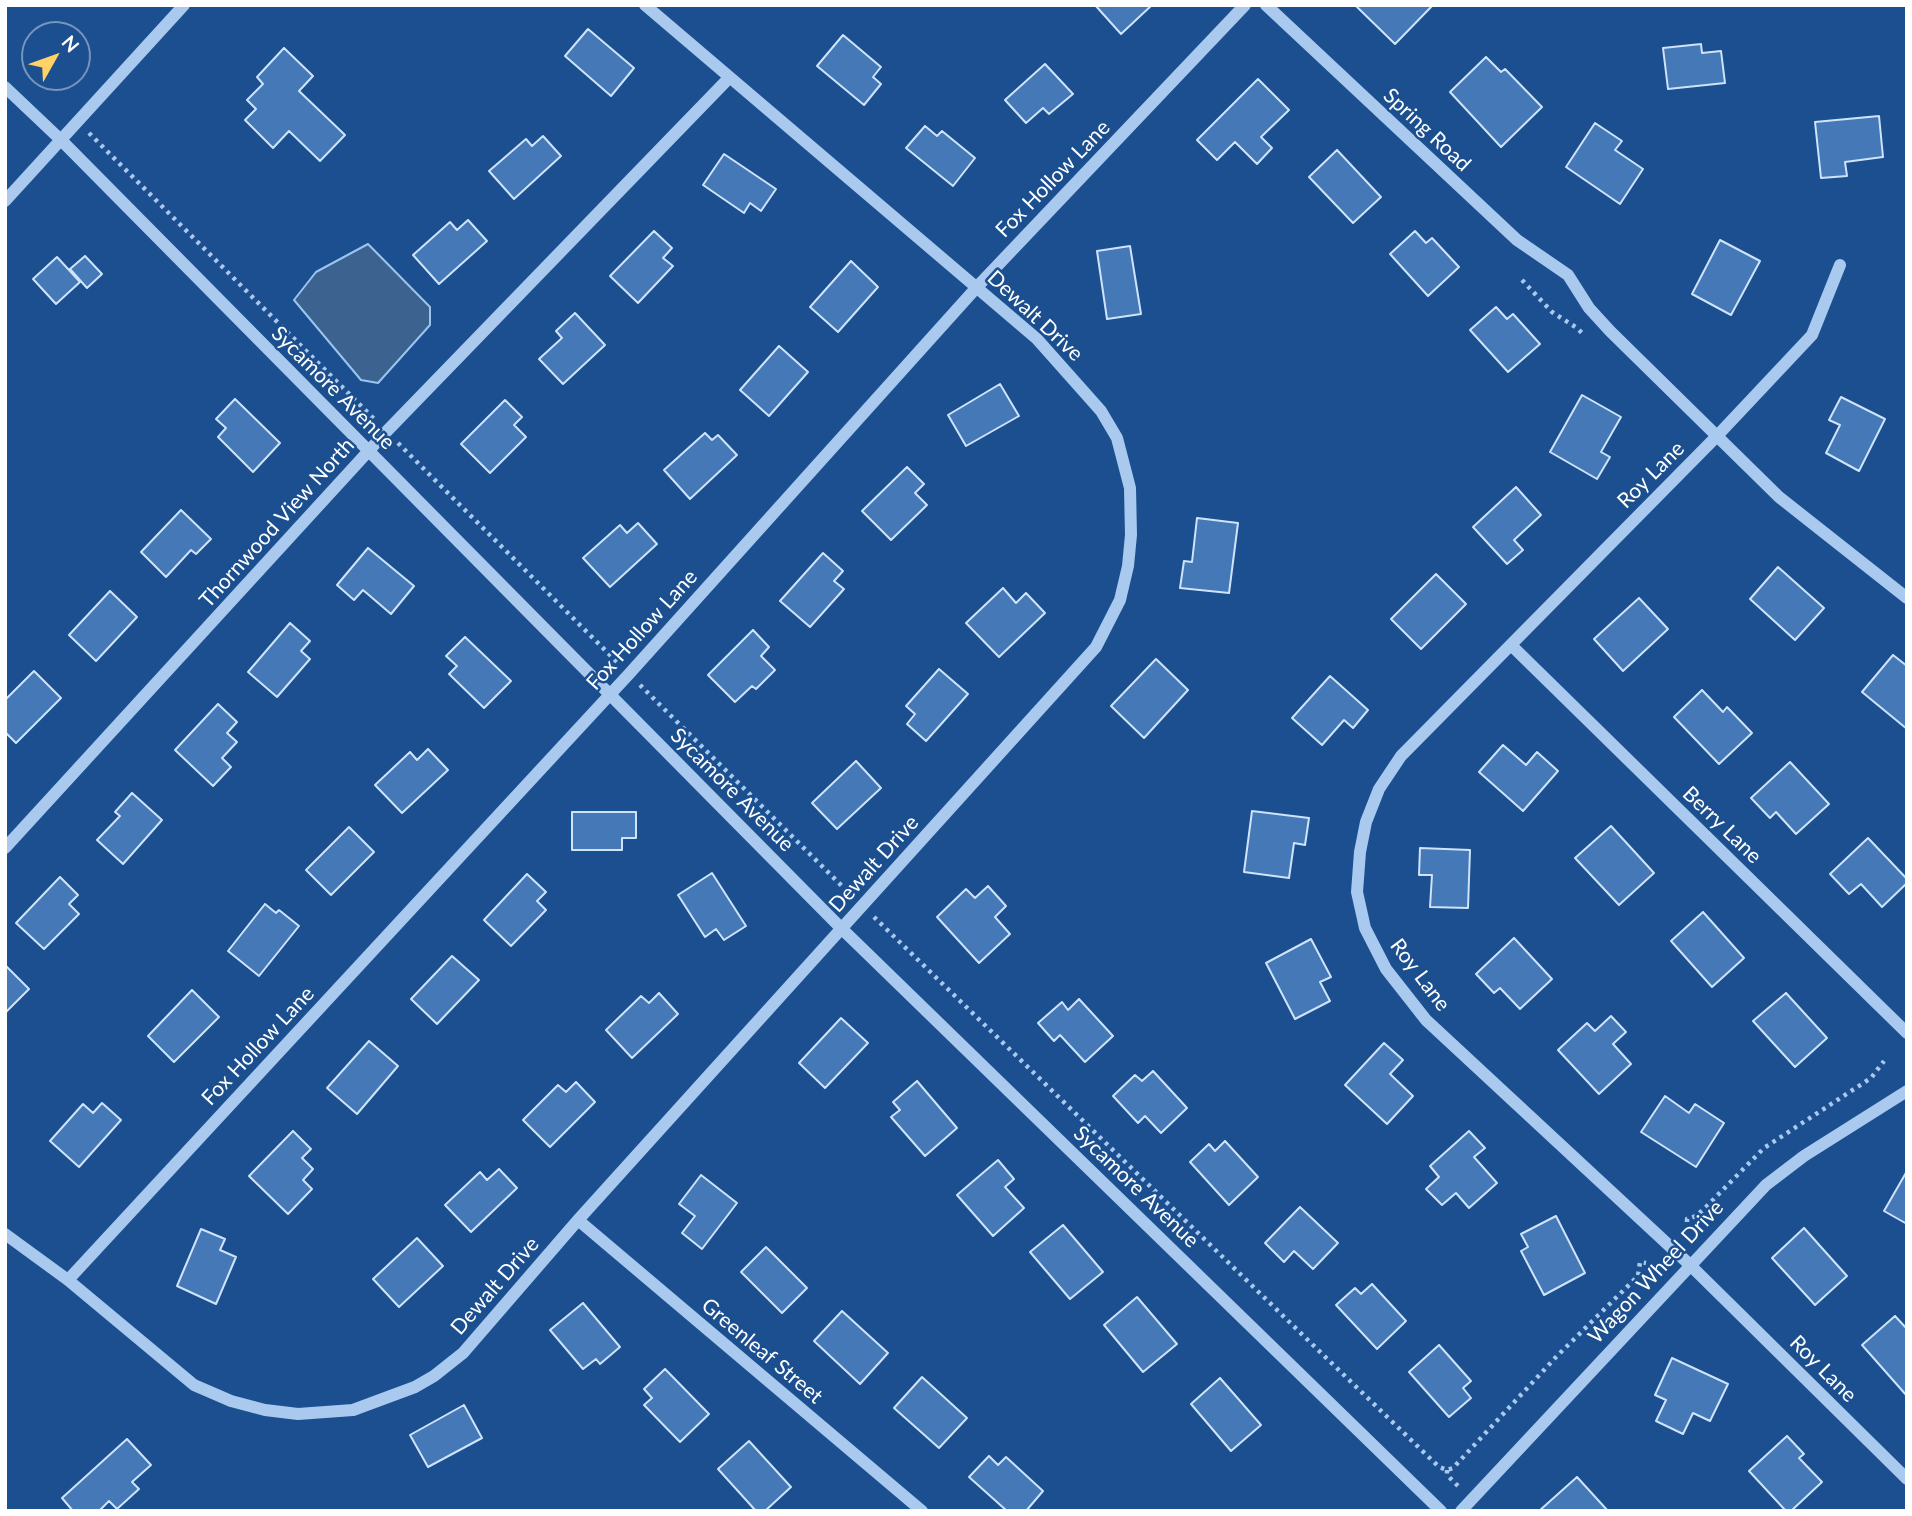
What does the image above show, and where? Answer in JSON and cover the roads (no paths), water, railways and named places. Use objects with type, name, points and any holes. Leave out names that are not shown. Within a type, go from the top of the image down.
[{"type":"street","points":[[5,201],[184,5]]},
{"type":"street","name":"Dewalt Drive","points":[[5,1234],[68,1280],[194,1385],[231,1401],[265,1410],[298,1414],[353,1410],[415,1387],[463,1353],[578,1220],[1096,647],[1120,600],[1128,566],[1130,535],[1130,488],[1117,438],[1101,411],[1037,339],[645,5]]},
{"type":"street","name":"Fox Hollow Lane","points":[[68,1280],[609,695],[977,287],[1245,5]]},
{"type":"street","name":"Spring Road","points":[[1266,5],[1517,240],[1568,275],[1589,309],[1717,436]]},
{"type":"street","name":"Thornwood View North","points":[[5,848],[368,451],[729,78]]},
{"type":"street","name":"Sycamore Avenue","points":[[5,87],[62,141],[841,928],[1440,1511]]},
{"type":"street","name":"Roy Lane","points":[[1840,265],[1812,335],[1717,436],[1401,756],[1379,789],[1366,822],[1360,852],[1357,892],[1365,928],[1387,969],[1426,1020],[1689,1264],[1907,1479]]},
{"type":"street","points":[[1717,436],[1779,497],[1907,598]]},
{"type":"street","name":"Berry Lane","points":[[1511,645],[1907,1033]]},
{"type":"street","name":"Wagon Wheel Drive","points":[[1461,1511],[1747,1203],[1776,1176],[1804,1156],[1907,1091]]},
{"type":"street","name":"Greenleaf Street","points":[[578,1220],[922,1511]]},
{"type":"water","points":[[368,244],[430,307],[430,325],[378,383],[361,380],[294,300],[316,272]]}]
